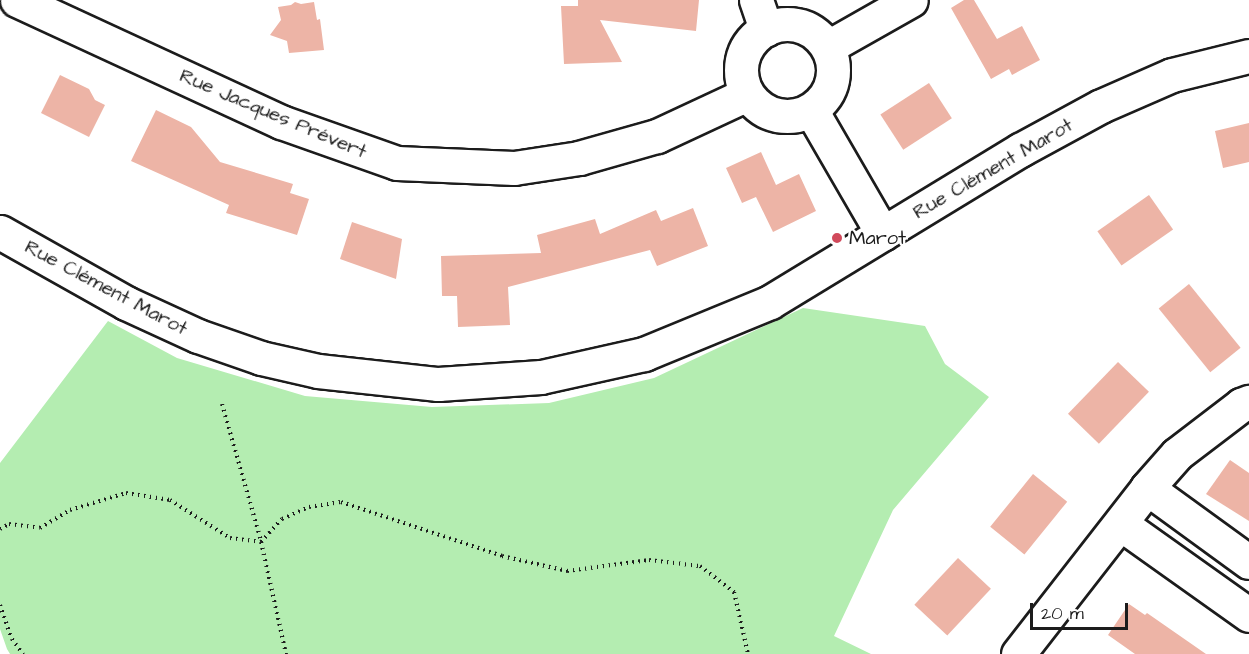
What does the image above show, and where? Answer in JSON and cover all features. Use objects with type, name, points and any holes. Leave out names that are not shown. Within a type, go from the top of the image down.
[{"type":"street","name":"Rue Jacques Prévert","points":[[17,0],[281,122],[397,164],[514,168],[579,158],[657,136],[747,94]]},
{"type":"street","points":[[828,47],[911,0]]},
{"type":"street","points":[[761,14],[781,24],[799,25],[814,33],[828,47],[833,62],[833,79],[825,96],[811,110],[795,116],[776,115],[760,108],[747,94],[741,76],[742,58],[761,14]]},
{"type":"street","name":"Rue Clément Marot","points":[[0,232],[126,303],[198,336],[261,358],[318,371],[438,384],[541,377],[644,354],[770,302],[1020,150],[1101,106],[1172,75],[1249,56]]},
{"type":"street","points":[[811,110],[883,234]]},
{"type":"street","points":[[1018,654],[1147,488],[1177,454],[1241,405],[1249,402]]},
{"type":"street","points":[[1147,488],[1249,562]]},
{"type":"street","points":[[1121,524],[1249,615]]},
{"type":"path","points":[[222,404],[261,542],[286,654]]},
{"type":"path","points":[[0,529],[9,524],[40,528],[70,510],[126,493],[170,500],[230,538],[261,542]]},
{"type":"path","points":[[261,542],[282,519],[309,507],[341,502],[502,556],[567,571],[649,560],[700,566],[734,592],[748,654]]},
{"type":"path","points":[[0,605],[12,639],[23,654]]},
{"type":"green space","points":[[803,308],[925,326],[945,364],[989,397],[893,510],[834,636],[871,654],[10,654],[7,649],[0,629],[0,463],[108,321],[177,358],[305,396],[432,407],[549,403],[654,378]]},
{"type":"building","points":[[578,0],[699,0],[696,31],[600,20],[622,62],[564,64],[561,6],[578,6]]},
{"type":"building","points":[[964,0],[974,0],[997,39],[1022,26],[1040,60],[1012,75],[1009,69],[991,79],[951,8]]},
{"type":"building","points":[[295,2],[301,4],[314,2],[317,20],[320,19],[324,50],[289,53],[287,41],[270,35],[281,20],[278,7]]},
{"type":"building","points":[[60,75],[89,89],[95,100],[105,105],[89,137],[41,113]]},
{"type":"building","points":[[929,83],[952,118],[903,150],[880,115]]},
{"type":"building","points":[[156,110],[191,127],[220,162],[293,184],[290,193],[309,199],[297,235],[226,213],[229,205],[131,161]]},
{"type":"building","points":[[1249,123],[1249,162],[1223,168],[1215,131]]},
{"type":"building","points":[[761,152],[776,185],[799,174],[816,211],[773,232],[756,197],[742,203],[726,168]]},
{"type":"building","points":[[1149,195],[1173,229],[1121,266],[1097,231]]},
{"type":"building","points":[[693,208],[708,246],[657,266],[650,250],[508,287],[510,325],[458,327],[457,296],[442,296],[441,256],[541,253],[537,235],[595,219],[600,234],[656,210],[661,221]]},
{"type":"building","points":[[352,222],[402,239],[396,279],[340,259]]},
{"type":"building","points":[[1189,284],[1241,348],[1210,372],[1159,309]]},
{"type":"building","points":[[1118,362],[1149,392],[1099,444],[1068,414]]},
{"type":"building","points":[[1230,460],[1249,473],[1249,521],[1206,494]]},
{"type":"building","points":[[1033,474],[1067,502],[1024,555],[990,527]]},
{"type":"building","points":[[958,558],[991,589],[947,635],[914,605]]},
{"type":"building","points":[[1129,604],[1145,615],[1147,613],[1206,654],[1135,654],[1108,635]]},
{"type":"place","name":"Marot","points":[[837,238]]}]
